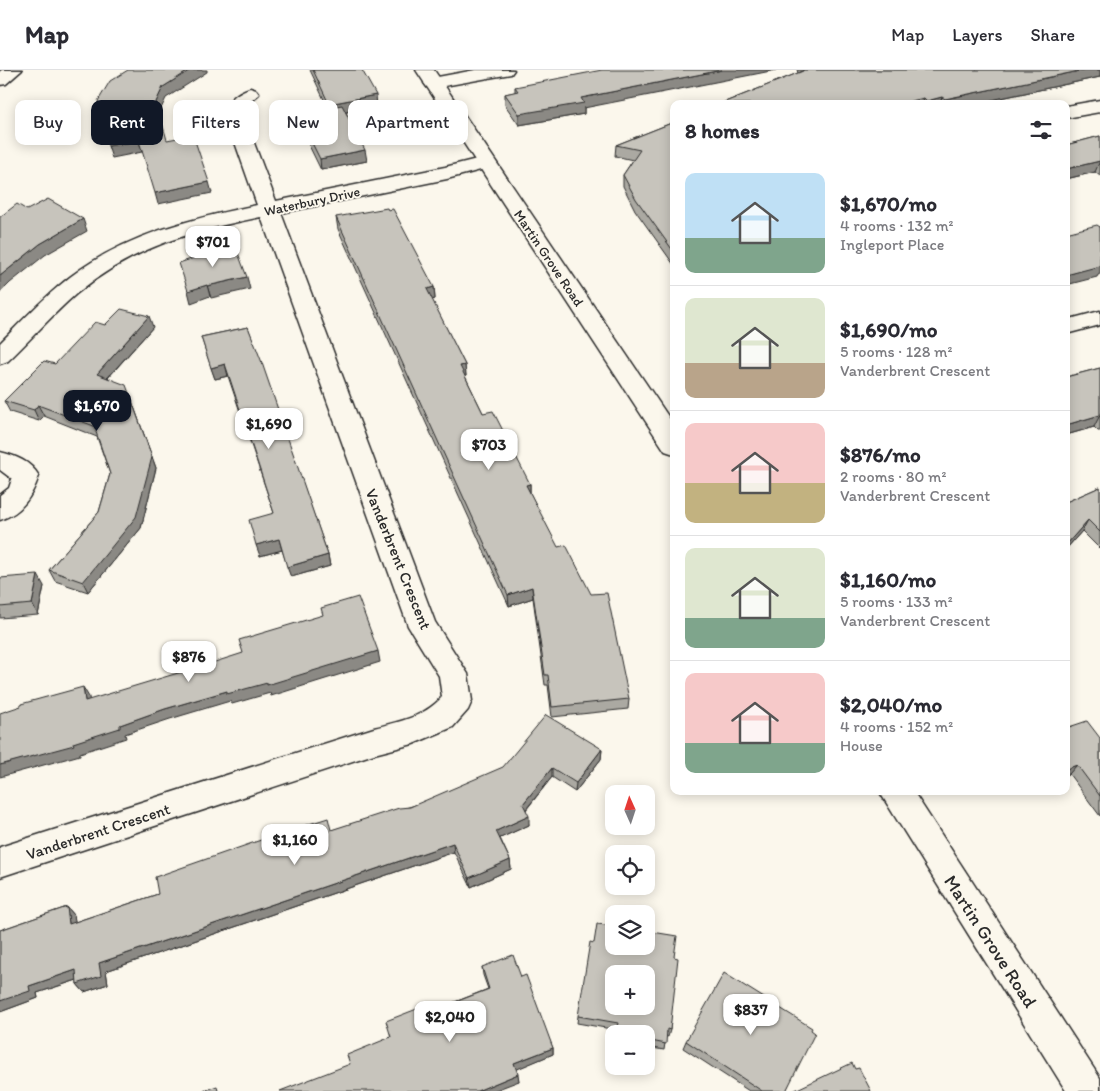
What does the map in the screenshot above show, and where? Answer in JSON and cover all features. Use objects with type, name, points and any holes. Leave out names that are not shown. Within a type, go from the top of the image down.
[{"type":"main road","points":[[0,80],[13,70]]},
{"type":"main road","points":[[429,77],[505,70]]},
{"type":"main road","name":"Martin Grove Road","points":[[429,77],[670,437]]},
{"type":"main road","name":"Vanderbrent Crescent","points":[[0,862],[374,741],[413,731],[442,718],[457,701],[453,674],[422,626],[234,114],[234,106],[250,94]]},
{"type":"main road","points":[[1070,111],[1100,106]]},
{"type":"main road","name":"Waterbury Drive","points":[[0,356],[78,282],[117,256],[172,231],[204,222],[447,173],[485,163]]},
{"type":"main road","points":[[1070,326],[1100,318]]},
{"type":"main road","points":[[0,461],[11,464],[26,476],[20,493],[0,510]]},
{"type":"main road","name":"Martin Grove Road","points":[[898,795],[1087,1091]]},
{"type":"building","points":[[128,70],[190,70],[163,87],[157,100],[99,100],[110,81]]},
{"type":"building","points":[[313,70],[362,70],[376,95],[338,102],[338,100],[327,100]]},
{"type":"building","points":[[602,70],[722,70],[581,98],[584,103],[519,114],[505,94],[518,91],[515,87]]},
{"type":"building","points":[[1084,70],[945,99],[942,97],[931,100],[924,98],[916,100],[730,100],[803,71]]},
{"type":"building","points":[[342,105],[348,117],[348,145],[362,145],[365,150],[320,159],[313,145],[338,145],[338,106]]},
{"type":"building","points":[[670,124],[670,246],[636,199],[623,175],[640,150],[616,145]]},
{"type":"building","points":[[163,126],[167,140],[173,139],[173,145],[196,145],[209,182],[155,193],[140,145],[163,145]]},
{"type":"building","points":[[1100,136],[1100,161],[1070,168],[1070,144]]},
{"type":"building","points":[[48,199],[83,219],[40,244],[0,276],[0,217],[17,204],[27,210]]},
{"type":"building","points":[[387,208],[388,210],[393,209],[434,287],[427,289],[465,365],[460,366],[483,413],[493,411],[530,484],[526,485],[558,547],[566,545],[591,594],[607,593],[629,699],[552,707],[548,675],[545,675],[532,587],[508,595],[336,217]]},
{"type":"building","points":[[1097,225],[1100,227],[1100,266],[1070,274],[1070,232]]},
{"type":"building","points":[[235,245],[247,277],[188,291],[179,263],[206,254],[206,252]]},
{"type":"building","points":[[121,309],[149,316],[97,374],[126,385],[152,457],[136,517],[83,582],[49,570],[99,512],[110,474],[94,426],[38,405],[34,410],[4,401],[44,361],[55,364],[95,322],[105,325]]},
{"type":"building","points":[[248,327],[328,555],[287,567],[279,539],[256,545],[249,520],[274,513],[225,364],[211,368],[201,337]]},
{"type":"building","points":[[1100,368],[1100,415],[1070,424],[1070,376]]},
{"type":"building","points":[[1100,487],[1100,532],[1088,520],[1070,540],[1070,500]]},
{"type":"building","points":[[38,575],[32,604],[0,607],[0,578]]},
{"type":"building","points":[[358,597],[378,651],[267,685],[267,683],[227,694],[227,691],[165,709],[120,725],[120,728],[73,743],[74,745],[0,765],[0,713],[21,706],[21,704],[83,687],[85,701],[243,653],[239,640],[323,615],[321,608]]},
{"type":"building","points":[[546,715],[602,749],[576,783],[552,768],[523,804],[529,816],[496,831],[510,860],[469,878],[453,843],[99,963],[101,976],[77,984],[76,970],[29,986],[30,991],[0,1001],[0,930],[67,907],[69,924],[158,894],[155,877],[281,833],[328,818],[331,830],[399,808],[410,807],[503,767]]},
{"type":"building","points":[[1087,721],[1100,738],[1100,796],[1077,765],[1070,768],[1070,727]]},
{"type":"building","points":[[597,924],[605,925],[605,955],[655,955],[655,932],[677,936],[674,957],[678,958],[670,1030],[667,1029],[666,1044],[655,1042],[655,1025],[618,1025],[618,1023],[578,1016],[590,942],[594,943]]},
{"type":"building","points":[[513,955],[521,977],[526,975],[553,1048],[514,1063],[518,1074],[477,1091],[280,1091],[350,1064],[347,1055],[391,1037],[386,1021],[422,1007],[424,1014],[489,989],[482,967]]},
{"type":"building","points":[[724,973],[812,1028],[811,1030],[815,1033],[786,1091],[762,1091],[686,1041]]},
{"type":"building","points":[[852,1063],[855,1069],[859,1068],[871,1091],[793,1091]]},
{"type":"building","points":[[217,1086],[218,1091],[203,1091]]}]
